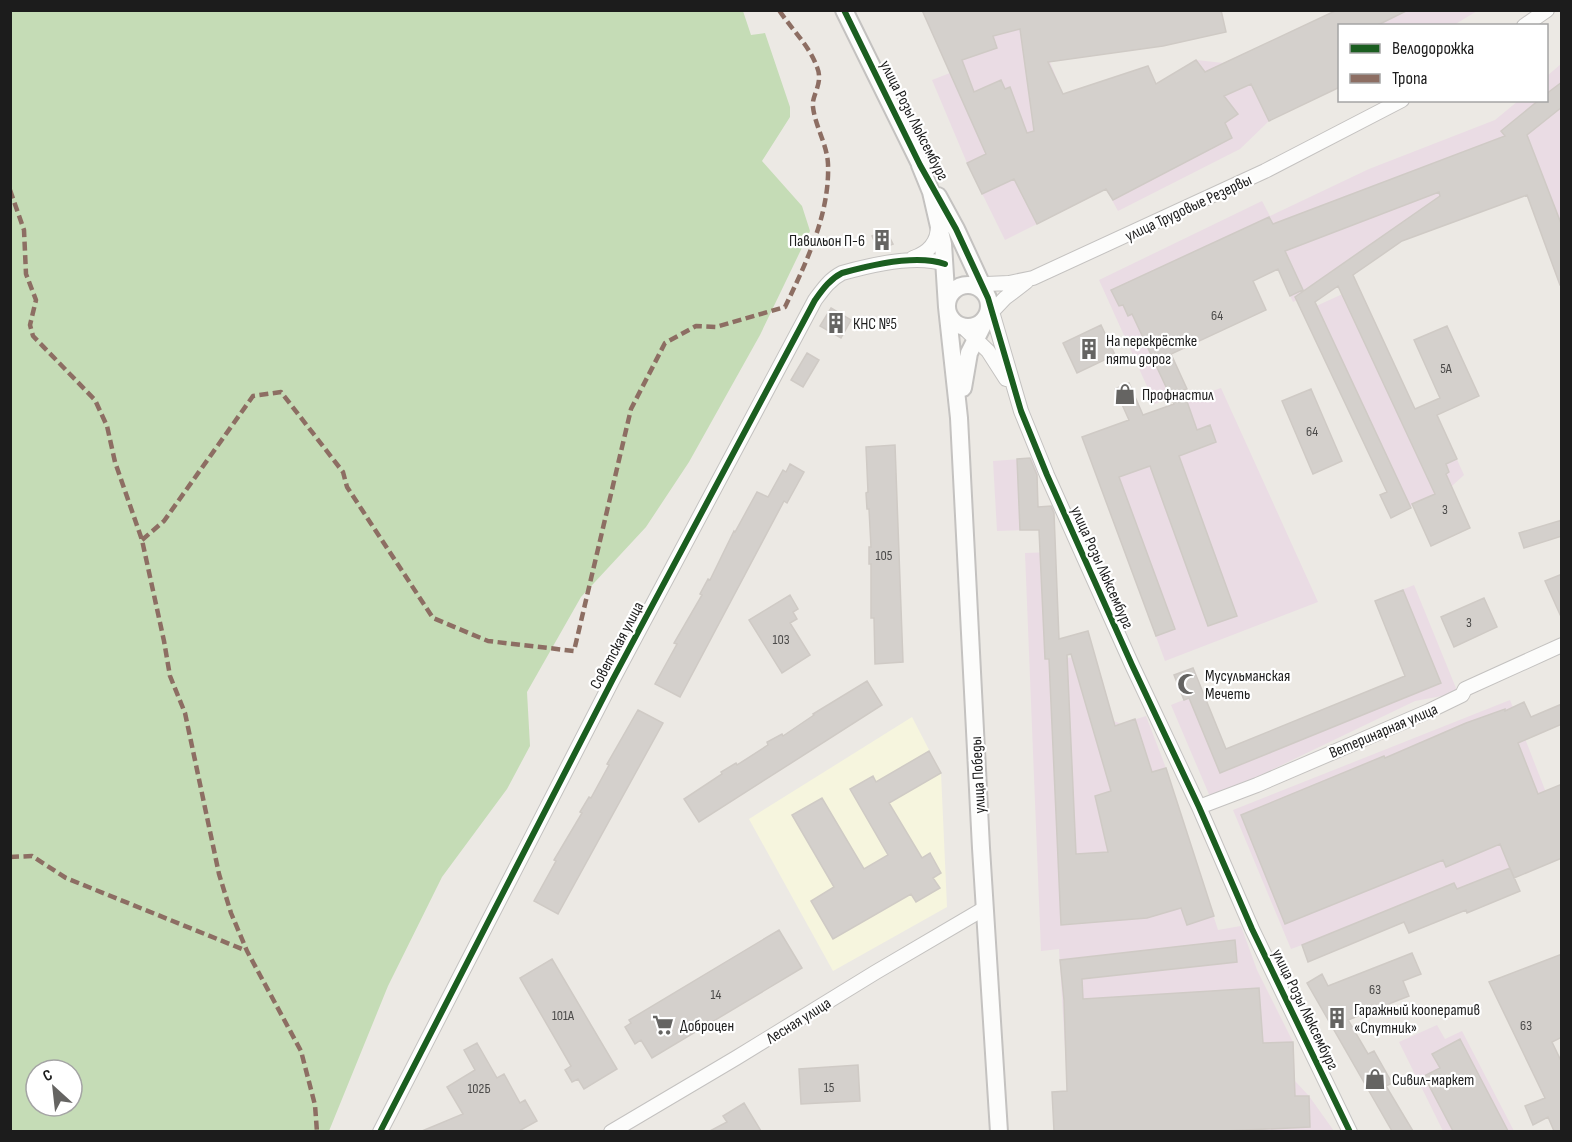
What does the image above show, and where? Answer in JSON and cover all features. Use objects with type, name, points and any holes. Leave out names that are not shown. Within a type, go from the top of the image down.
[{"type":"street","name":"улица Розы Люксембург","points":[[844,10],[920,165],[956,229],[987,303],[1021,411],[1047,475],[1132,665],[1199,807],[1252,929],[1350,1131]]},
{"type":"street","points":[[1527,24],[1547,10]]},
{"type":"street","name":"улица Трудовые Резервы","points":[[987,303],[1009,283],[1033,278],[1265,171],[1398,102]]},
{"type":"street","name":"улица Розы Люксембург","points":[[920,165],[938,218],[945,264],[947,307]]},
{"type":"street","points":[[908,261],[932,246],[938,234],[938,218]]},
{"type":"street","name":"Советская улица","points":[[380,1131],[619,669],[815,300],[827,284],[842,273],[923,259],[945,264]]},
{"type":"street","points":[[987,303],[1005,298],[1033,278]]},
{"type":"street","points":[[969,332],[972,327],[981,323],[987,303],[982,290],[964,285],[955,289],[949,297],[947,307],[952,319],[969,332],[995,359],[1021,411]]},
{"type":"street","name":"улица Победы","points":[[947,307],[959,418],[984,908],[999,1131]]},
{"type":"street","name":"улица Победы","points":[[959,418],[969,332]]},
{"type":"street","name":"Ветеринарная улица","points":[[1199,807],[1257,785],[1429,711],[1462,695],[1465,689],[1562,645]]},
{"type":"street","name":"Лесная улица","points":[[611,1131],[984,908]]},
{"type":"shaded area","points":[[922,11],[1177,11],[1185,41],[1050,62],[1063,94],[1148,66],[1153,77],[1081,160],[1101,192],[1005,240],[967,163],[932,80],[950,73]]},
{"type":"shaded area","points":[[1337,11],[1477,11],[1456,24],[1338,24],[1338,87],[1269,121],[1240,149],[1118,211],[1106,189],[1196,60],[1223,63]]},
{"type":"shaded area","points":[[1561,64],[1561,289],[1527,195],[1402,241],[1317,300],[1306,296],[1293,302],[1278,269],[1157,324],[1187,389],[1155,404],[1099,280],[1262,201],[1270,216],[1369,169],[1495,120],[1517,102],[1548,102],[1548,75]]},
{"type":"shaded area","points":[[1358,287],[1415,409],[1431,402],[1464,475],[1452,486],[1423,499],[1391,518],[1380,495],[1387,492],[1303,312]]},
{"type":"shaded area","points":[[1221,388],[1318,602],[1165,661],[1082,437]]},
{"type":"shaded area","points":[[1037,458],[1038,507],[1054,506],[1055,529],[997,531],[993,461]]},
{"type":"shaded area","points":[[1055,552],[1060,658],[1083,657],[1076,634],[1088,631],[1114,721],[1121,724],[1146,716],[1166,768],[1218,930],[1241,926],[1257,970],[1293,1042],[1295,1081],[1309,1096],[1334,1131],[1070,1131],[1059,949],[1041,951],[1025,553]]},
{"type":"shaded area","points":[[1414,585],[1458,693],[1415,701],[1211,799],[1171,705],[1203,692],[1226,749],[1405,676],[1375,601]]},
{"type":"shaded area","points":[[1510,700],[1561,831],[1561,858],[1514,878],[1509,868],[1457,889],[1443,907],[1447,918],[1409,933],[1404,922],[1308,962],[1302,945],[1291,949],[1233,810]]},
{"type":"shaded area","points":[[912,717],[941,773],[947,907],[833,971],[749,819]]},
{"type":"shaded area","points":[[1437,1025],[1445,1039],[1462,1031],[1514,1131],[1443,1131],[1399,1042]]},
{"type":"green space","points":[[10,11],[743,11],[751,35],[765,33],[790,107],[790,117],[762,161],[802,206],[810,231],[760,335],[689,462],[646,527],[581,597],[527,692],[530,746],[507,789],[442,877],[388,986],[329,1131],[11,1131]]},
{"type":"building","points":[[922,10],[1221,10],[1226,32],[1163,46],[1048,62],[1063,94],[1148,66],[1156,84],[1196,60],[1205,72],[1337,10],[1408,10],[1380,24],[1338,24],[1338,88],[1269,121],[1251,84],[1224,96],[1238,114],[1225,123],[1232,138],[1113,200],[1106,189],[1037,224],[1014,179],[982,194],[967,163],[986,154]],"holes":[[[1020,29],[1034,131],[1027,133],[1010,87],[1005,89],[1001,80],[974,92],[962,60],[997,48],[993,36]]]},
{"type":"building","points":[[1562,82],[1562,107],[1527,135],[1562,226],[1562,285],[1560,285],[1527,195],[1402,241],[1353,275],[1415,409],[1440,398],[1414,340],[1447,326],[1479,396],[1437,415],[1457,459],[1446,464],[1449,472],[1446,474],[1470,528],[1431,546],[1412,504],[1435,494],[1338,286],[1315,302],[1411,508],[1391,518],[1380,495],[1387,492],[1295,297],[1440,196],[1439,192],[1285,251],[1303,290],[1290,296],[1278,269],[1253,281],[1266,310],[1171,354],[1187,389],[1183,390],[1197,430],[1210,425],[1216,442],[1179,456],[1237,616],[1208,626],[1150,466],[1119,477],[1175,629],[1156,636],[1082,437],[1129,420],[1115,389],[1129,383],[1143,415],[1174,404],[1132,314],[1128,316],[1123,305],[1119,306],[1111,290],[1269,217],[1273,224],[1505,136],[1501,131],[1537,102],[1548,102],[1548,92]]},
{"type":"building","name":"Павильон П-6","points":[[886,230],[893,244],[878,250],[872,236]]},
{"type":"building","name":"КНС №5","points":[[831,308],[851,320],[841,338],[820,326]]},
{"type":"building","name":"На перекрёстке пяти дорог","points":[[1101,325],[1115,355],[1077,373],[1063,343]]},
{"type":"building","points":[[807,353],[819,360],[803,387],[791,380]]},
{"type":"building","points":[[1311,389],[1342,461],[1313,474],[1282,401]]},
{"type":"building","points":[[895,445],[903,662],[875,664],[874,618],[871,618],[869,547],[871,547],[866,493],[868,492],[866,447]]},
{"type":"building","points":[[1030,458],[1037,475],[1038,507],[1051,506],[1054,513],[1059,639],[1088,631],[1115,726],[1135,719],[1152,772],[1166,768],[1214,916],[1187,925],[1181,908],[1147,918],[1061,925],[1049,659],[1045,659],[1039,530],[1020,530],[1017,459]],"holes":[[[1071,654],[1111,791],[1095,796],[1108,852],[1076,854],[1067,655]]]},
{"type":"building","points":[[790,464],[804,472],[787,503],[784,501],[680,697],[655,684],[677,644],[674,643],[702,595],[700,594],[708,579],[710,580],[734,531],[757,492],[768,497],[783,470],[786,472]]},
{"type":"building","points":[[1562,520],[1562,536],[1524,548],[1519,533]]},
{"type":"building","points":[[1562,574],[1562,619],[1545,581]]},
{"type":"building","points":[[1403,590],[1441,683],[1220,773],[1189,698],[1184,700],[1174,675],[1193,668],[1226,749],[1405,676],[1375,601]]},
{"type":"building","points":[[790,595],[798,609],[793,612],[797,619],[790,623],[810,655],[782,673],[749,620]]},
{"type":"building","points":[[1484,598],[1497,627],[1454,647],[1441,617]]},
{"type":"building","points":[[867,681],[882,705],[699,822],[684,799],[722,774],[721,772],[736,763],[737,765],[768,745],[767,742],[782,734],[783,736],[813,714]]},
{"type":"building","points":[[1524,702],[1531,717],[1562,704],[1562,724],[1518,743],[1538,794],[1562,784],[1562,858],[1514,878],[1500,844],[1446,867],[1443,860],[1285,924],[1241,815],[1466,723],[1505,709],[1505,711]]},
{"type":"building","points":[[638,710],[663,723],[558,914],[534,901],[556,861],[554,860],[582,813],[580,812],[589,797],[591,798],[609,765],[607,764]]},
{"type":"building","points":[[929,751],[941,773],[889,803],[922,858],[930,853],[941,873],[933,878],[940,888],[916,902],[911,894],[833,939],[811,901],[834,887],[792,815],[822,798],[864,869],[888,855],[850,789],[873,776],[876,782]]},
{"type":"building","points":[[1510,868],[1520,891],[1467,913],[1466,910],[1409,933],[1404,922],[1308,962],[1302,945],[1454,883],[1457,889]]},
{"type":"building","points":[[779,930],[802,968],[652,1058],[641,1040],[635,1044],[625,1027],[631,1023],[629,1020]]},
{"type":"building","points":[[1235,940],[1237,962],[1082,979],[1083,999],[1259,988],[1263,1043],[1293,1042],[1295,1096],[1309,1096],[1310,1127],[1225,1131],[1054,1131],[1052,1092],[1067,1091],[1064,1000],[1060,960]]},
{"type":"building","points":[[1412,953],[1421,974],[1403,981],[1409,996],[1348,1020],[1368,1054],[1374,1051],[1392,1083],[1386,1086],[1413,1131],[1392,1131],[1307,983],[1322,974],[1328,986]]},
{"type":"building","points":[[1562,954],[1562,1037],[1552,1042],[1562,1063],[1562,1131],[1554,1131],[1548,1117],[1533,1125],[1525,1106],[1545,1098],[1489,982]]},
{"type":"building","points":[[552,959],[617,1069],[584,1089],[578,1079],[572,1082],[565,1070],[571,1066],[520,978]]},
{"type":"building","points":[[1460,1039],[1508,1131],[1453,1131],[1424,1076],[1440,1068],[1432,1054]]},
{"type":"building","points":[[477,1043],[497,1078],[504,1074],[520,1103],[525,1100],[537,1121],[519,1131],[422,1131],[463,1114],[447,1087],[475,1070],[464,1050]]},
{"type":"building","points":[[858,1065],[860,1101],[801,1104],[799,1069]]},
{"type":"building","points":[[744,1103],[761,1131],[710,1131],[727,1122],[723,1116]]},
{"type":"marked path","points":[[142,540],[164,521],[253,396],[281,392],[343,472],[347,487],[433,618],[488,641],[574,651],[631,409],[665,343],[696,326],[716,327],[785,307],[821,220],[828,183],[828,164],[813,107],[819,73],[810,52],[779,10]]},
{"type":"marked path","points":[[10,190],[24,230],[26,274],[36,300],[30,325],[33,336],[95,400],[107,426],[115,462],[142,540],[170,676],[185,713],[219,874],[231,913],[247,951],[301,1051],[315,1105],[317,1132]]},
{"type":"marked path","points":[[10,857],[32,856],[66,878],[247,951]]},
{"type":"cycle path","points":[[844,10],[920,165],[956,229],[988,298],[1021,411],[1047,475],[1132,665],[1199,807],[1252,929],[1350,1132]]},
{"type":"cycle path","points":[[380,1132],[613,679],[815,300],[830,281],[842,273],[907,260],[934,261],[945,264]]},
{"type":"place","name":"Павильон П-6","points":[[882,240]]},
{"type":"place","name":"КНС №5","points":[[836,323]]},
{"type":"place","name":"На перекрёстке пяти дорог","points":[[1089,349]]},
{"type":"place","name":"Профнастил","points":[[1125,394]]},
{"type":"place","name":"Мусульманская Мечеть","points":[[1188,684]]},
{"type":"place","name":"Гаражный кооператив «Спутник»","points":[[1337,1018]]},
{"type":"place","name":"Доброцен","points":[[663,1025]]},
{"type":"place","name":"Сивил-маркет","points":[[1375,1079]]}]
